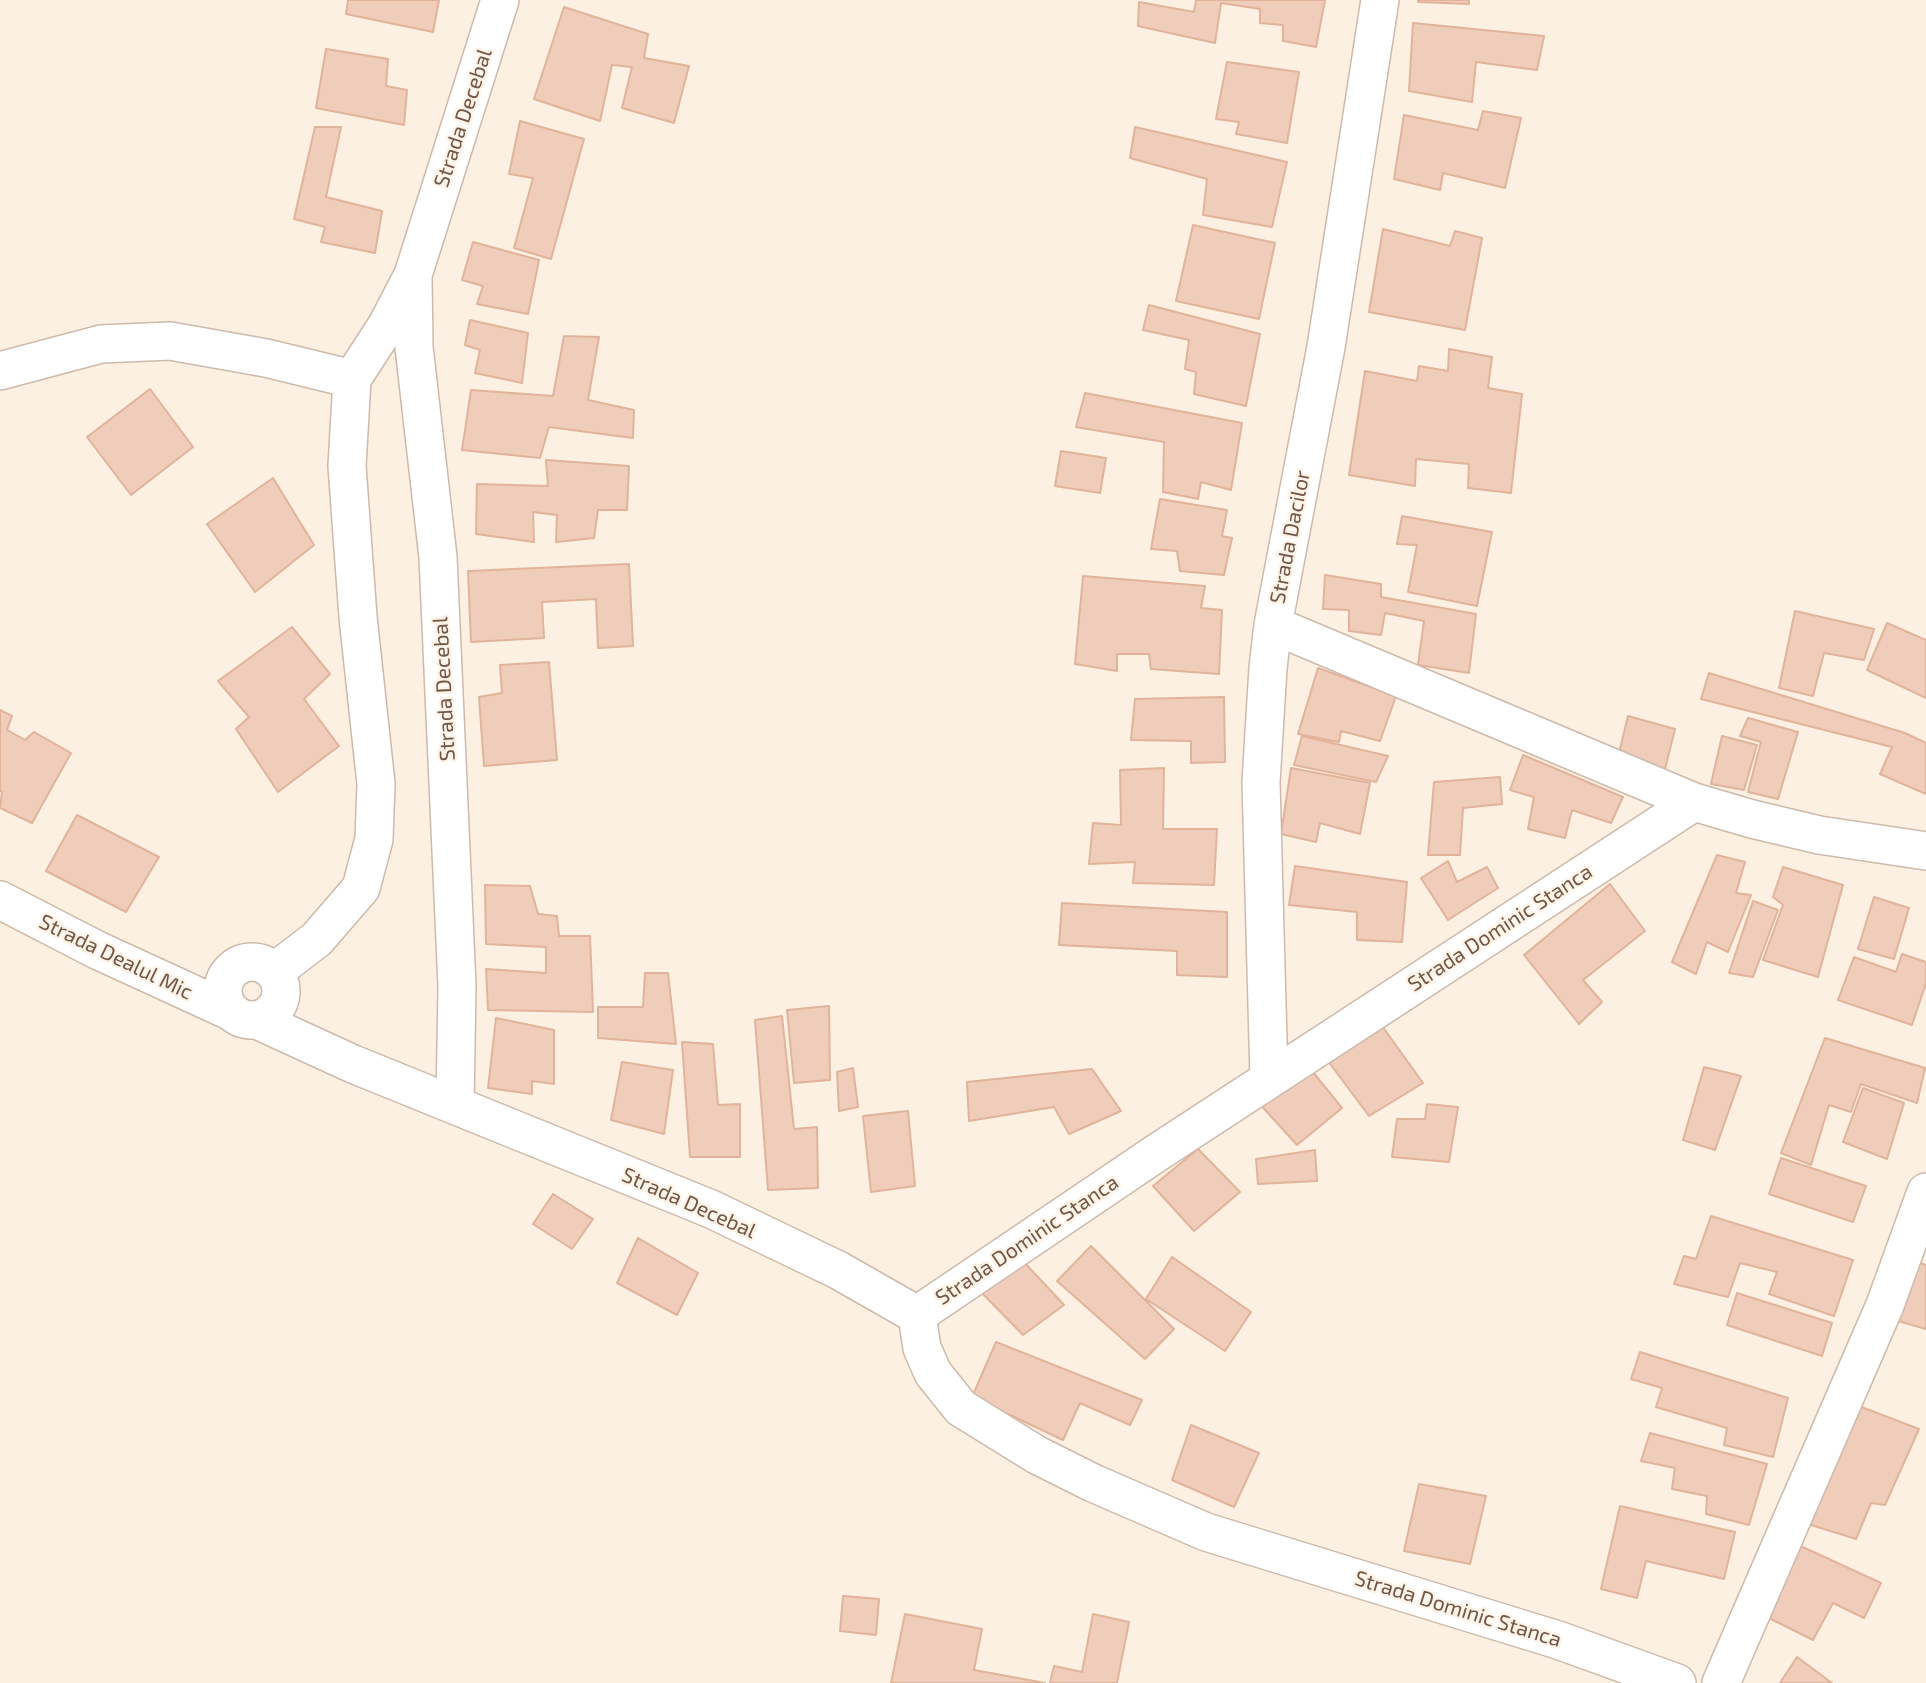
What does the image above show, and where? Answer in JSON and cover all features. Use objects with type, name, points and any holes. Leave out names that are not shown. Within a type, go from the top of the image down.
[{"type":"street","name":"Strada Decebal","points":[[244,1016],[266,1017],[278,1004],[281,987],[274,972],[317,939],[361,888],[374,839],[376,784],[358,617],[347,466],[352,379],[387,325],[413,275],[500,0]]},
{"type":"street","name":"Strada Dacilor","points":[[1269,1079],[1262,729],[1273,625],[1326,347],[1380,0]]},
{"type":"street","name":"Strada Decebal","points":[[413,275],[414,347],[438,557],[457,986],[455,1105]]},
{"type":"street","points":[[0,371],[102,344],[170,341],[266,358],[352,379]]},
{"type":"street","points":[[1273,625],[1694,802],[1752,820],[1819,835],[1926,850]]},
{"type":"street","name":"Strada Dominic Stanca","points":[[1677,1683],[1558,1640],[1206,1532],[1093,1483],[1037,1455],[961,1408],[933,1373],[922,1348],[917,1315],[1269,1079],[1694,802]]},
{"type":"street","name":"Strada Dealul Mic","points":[[0,900],[97,950],[244,1016]]},
{"type":"street","name":"Strada Decebal","points":[[244,1016],[352,1064],[711,1209],[838,1270],[917,1315]]},
{"type":"street","points":[[1721,1683],[1885,1305],[1926,1192]]},
{"type":"building","points":[[348,0],[439,0],[433,32],[346,14]]},
{"type":"building","points":[[1196,0],[1325,0],[1316,47],[1283,41],[1283,25],[1260,23],[1260,9],[1221,3],[1215,43],[1138,26],[1139,2],[1194,12]]},
{"type":"building","points":[[1469,0],[1469,4],[1418,2]]},
{"type":"building","points":[[564,7],[648,34],[644,58],[689,66],[674,123],[622,108],[632,67],[612,65],[600,121],[534,99]]},
{"type":"building","points":[[1413,23],[1544,36],[1537,70],[1476,62],[1472,102],[1409,91]]},
{"type":"building","points":[[326,49],[388,59],[386,86],[407,90],[404,125],[316,108]]},
{"type":"building","points":[[1227,62],[1299,72],[1287,143],[1236,134],[1239,122],[1216,119]]},
{"type":"building","points":[[1483,111],[1521,118],[1505,188],[1443,173],[1440,190],[1394,179],[1404,115],[1478,130]]},
{"type":"building","points":[[520,121],[584,139],[551,259],[514,248],[533,178],[509,174]]},
{"type":"building","points":[[315,127],[341,127],[326,197],[382,211],[375,253],[321,242],[325,227],[294,219]]},
{"type":"building","points":[[1135,127],[1287,162],[1272,227],[1203,215],[1207,179],[1130,158]]},
{"type":"building","points":[[1193,225],[1275,243],[1259,319],[1176,301]]},
{"type":"building","points":[[1383,229],[1450,246],[1455,231],[1482,238],[1465,330],[1369,312]]},
{"type":"building","points":[[473,242],[539,260],[528,314],[477,304],[483,286],[462,280]]},
{"type":"building","points":[[1149,305],[1260,334],[1246,406],[1194,394],[1196,372],[1185,369],[1189,340],[1143,330]]},
{"type":"building","points":[[470,320],[528,333],[522,383],[475,373],[480,350],[465,345]]},
{"type":"building","points":[[564,336],[599,337],[588,400],[634,410],[633,438],[549,427],[540,458],[462,450],[471,390],[553,396]]},
{"type":"building","points":[[1449,349],[1492,357],[1488,388],[1522,394],[1511,493],[1468,488],[1469,464],[1416,459],[1415,486],[1349,475],[1365,371],[1417,381],[1419,366],[1448,371]]},
{"type":"building","points":[[150,389],[193,447],[131,495],[87,437]]},
{"type":"building","points":[[1085,393],[1242,423],[1231,490],[1201,482],[1198,499],[1163,492],[1164,442],[1076,427]]},
{"type":"building","points":[[1061,451],[1106,458],[1100,493],[1055,486]]},
{"type":"building","points":[[546,460],[629,466],[627,510],[598,510],[594,538],[556,542],[557,515],[533,512],[534,542],[476,534],[477,484],[548,486]]},
{"type":"building","points":[[273,478],[314,545],[255,592],[207,524]]},
{"type":"building","points":[[1160,499],[1227,510],[1222,536],[1232,538],[1224,575],[1180,571],[1177,551],[1151,549]]},
{"type":"building","points":[[1402,516],[1492,532],[1477,606],[1408,592],[1417,545],[1397,544]]},
{"type":"building","points":[[629,564],[633,646],[598,648],[596,599],[542,602],[544,638],[471,642],[468,571]]},
{"type":"building","points":[[1325,575],[1381,584],[1381,597],[1476,614],[1469,673],[1418,665],[1424,621],[1385,613],[1381,635],[1349,631],[1349,610],[1323,609]]},
{"type":"building","points":[[1083,576],[1205,586],[1201,608],[1222,610],[1219,674],[1151,669],[1149,654],[1117,654],[1117,671],[1075,664]]},
{"type":"building","points":[[1795,611],[1874,629],[1864,660],[1824,653],[1813,696],[1779,688]]},
{"type":"building","points":[[1887,623],[1926,640],[1926,698],[1867,670]]},
{"type":"building","points":[[292,627],[330,674],[304,699],[339,746],[278,792],[236,729],[249,717],[218,681]]},
{"type":"building","points":[[549,662],[557,760],[484,766],[479,697],[502,693],[500,665]]},
{"type":"building","points":[[1318,668],[1396,696],[1380,741],[1341,731],[1339,742],[1298,734]]},
{"type":"building","points":[[1709,673],[1905,733],[1926,743],[1926,794],[1880,774],[1892,747],[1701,699]]},
{"type":"building","points":[[1224,697],[1225,762],[1191,763],[1191,741],[1131,740],[1135,699]]},
{"type":"building","points":[[0,710],[12,716],[7,730],[25,740],[34,732],[71,753],[32,823],[0,808]]},
{"type":"building","points":[[1628,716],[1675,729],[1665,769],[1619,753]]},
{"type":"building","points":[[1748,718],[1798,732],[1778,799],[1748,792],[1761,742],[1740,736]]},
{"type":"building","points":[[1302,736],[1388,756],[1376,782],[1294,765]]},
{"type":"building","points":[[1722,736],[1757,745],[1744,790],[1711,784]]},
{"type":"building","points":[[1523,755],[1623,797],[1611,823],[1572,810],[1565,838],[1528,829],[1534,797],[1510,790]]},
{"type":"building","points":[[1164,768],[1163,829],[1217,829],[1214,885],[1133,883],[1135,862],[1089,864],[1093,823],[1121,825],[1120,770]]},
{"type":"building","points":[[1291,768],[1370,783],[1360,834],[1320,823],[1316,842],[1281,834]]},
{"type":"building","points":[[1500,777],[1502,804],[1463,808],[1460,855],[1428,855],[1434,782]]},
{"type":"building","points":[[77,815],[159,857],[126,912],[46,871]]},
{"type":"building","points":[[1717,855],[1745,862],[1736,893],[1751,895],[1728,952],[1707,942],[1696,974],[1672,962]]},
{"type":"building","points":[[1448,861],[1457,882],[1487,867],[1498,888],[1448,920],[1421,878]]},
{"type":"building","points":[[1295,866],[1407,882],[1402,942],[1357,940],[1357,912],[1289,905]]},
{"type":"building","points":[[1783,867],[1843,885],[1818,977],[1763,960],[1783,905],[1773,897]]},
{"type":"building","points":[[1610,884],[1645,931],[1583,980],[1602,1002],[1579,1024],[1524,955]]},
{"type":"building","points":[[485,885],[530,886],[538,914],[557,916],[559,936],[590,936],[593,1012],[488,1010],[486,969],[546,973],[546,947],[486,944]]},
{"type":"building","points":[[1874,897],[1909,908],[1894,959],[1858,949]]},
{"type":"building","points":[[1753,901],[1778,910],[1753,977],[1729,973]]},
{"type":"building","points":[[1062,903],[1227,912],[1227,977],[1177,975],[1177,951],[1059,945]]},
{"type":"building","points":[[1902,954],[1926,962],[1926,983],[1912,1025],[1838,1000],[1854,957],[1896,972]]},
{"type":"building","points":[[645,973],[668,973],[676,1044],[598,1038],[598,1007],[643,1007]]},
{"type":"building","points":[[829,1006],[830,1080],[794,1083],[787,1010]]},
{"type":"building","points":[[782,1016],[794,1129],[817,1127],[818,1188],[768,1190],[755,1020]]},
{"type":"building","points":[[496,1018],[554,1030],[554,1084],[532,1081],[532,1094],[488,1088]]},
{"type":"building","points":[[1377,1019],[1423,1083],[1369,1116],[1325,1057]]},
{"type":"building","points":[[1825,1038],[1925,1068],[1917,1103],[1861,1084],[1851,1112],[1829,1105],[1811,1165],[1781,1153]]},
{"type":"building","points":[[682,1042],[713,1044],[718,1105],[740,1104],[740,1157],[690,1157]]},
{"type":"building","points":[[622,1062],[673,1070],[664,1134],[611,1120]]},
{"type":"building","points":[[1308,1066],[1342,1108],[1297,1145],[1258,1102]]},
{"type":"building","points":[[1704,1067],[1741,1076],[1715,1150],[1683,1140]]},
{"type":"building","points":[[853,1068],[858,1107],[839,1111],[837,1072]]},
{"type":"building","points":[[1092,1069],[1121,1111],[1069,1134],[1054,1107],[969,1121],[967,1082]]},
{"type":"building","points":[[1863,1088],[1904,1103],[1887,1159],[1843,1142]]},
{"type":"building","points":[[1427,1104],[1458,1107],[1449,1162],[1392,1157],[1397,1119],[1425,1119]]},
{"type":"building","points":[[908,1111],[915,1186],[871,1192],[863,1116]]},
{"type":"building","points":[[1198,1149],[1240,1192],[1194,1231],[1153,1186]]},
{"type":"building","points":[[1315,1150],[1317,1181],[1258,1184],[1256,1159]]},
{"type":"building","points":[[1781,1158],[1866,1186],[1853,1222],[1769,1194]]},
{"type":"building","points":[[553,1194],[593,1219],[572,1249],[533,1224]]},
{"type":"building","points":[[1711,1216],[1853,1260],[1834,1316],[1769,1294],[1777,1272],[1740,1263],[1728,1297],[1674,1284],[1684,1256],[1696,1259]]},
{"type":"building","points":[[638,1238],[698,1273],[677,1315],[617,1283]]},
{"type":"building","points":[[1091,1246],[1174,1329],[1145,1359],[1057,1281]]},
{"type":"building","points":[[1172,1257],[1251,1312],[1225,1351],[1146,1299]]},
{"type":"building","points":[[1909,1259],[1926,1265],[1926,1329],[1891,1319]]},
{"type":"building","points":[[1022,1260],[1064,1305],[1023,1335],[980,1291]]},
{"type":"building","points":[[1737,1293],[1832,1323],[1822,1356],[1727,1325]]},
{"type":"building","points":[[996,1342],[1142,1400],[1130,1425],[1080,1403],[1063,1440],[972,1397]]},
{"type":"building","points":[[1640,1352],[1788,1398],[1773,1457],[1724,1445],[1727,1428],[1656,1407],[1662,1388],[1631,1379]]},
{"type":"building","points":[[1856,1405],[1919,1429],[1885,1505],[1871,1503],[1856,1539],[1808,1524]]},
{"type":"building","points":[[1191,1425],[1259,1453],[1234,1507],[1172,1480]]},
{"type":"building","points":[[1650,1433],[1767,1464],[1749,1525],[1706,1514],[1707,1496],[1672,1489],[1675,1468],[1641,1461]]},
{"type":"building","points":[[1419,1484],[1486,1496],[1470,1564],[1404,1551]]},
{"type":"building","points":[[1620,1506],[1735,1532],[1724,1579],[1646,1561],[1637,1598],[1601,1589]]},
{"type":"building","points":[[1796,1544],[1881,1583],[1864,1618],[1833,1603],[1813,1640],[1763,1615]]},
{"type":"building","points":[[843,1596],[879,1599],[876,1635],[840,1631]]},
{"type":"building","points":[[905,1614],[982,1629],[974,1670],[1045,1683],[891,1683]]},
{"type":"building","points":[[1093,1614],[1129,1622],[1117,1683],[1050,1683],[1054,1666],[1082,1672]]},
{"type":"building","points":[[1797,1657],[1832,1683],[1780,1683]]}]
